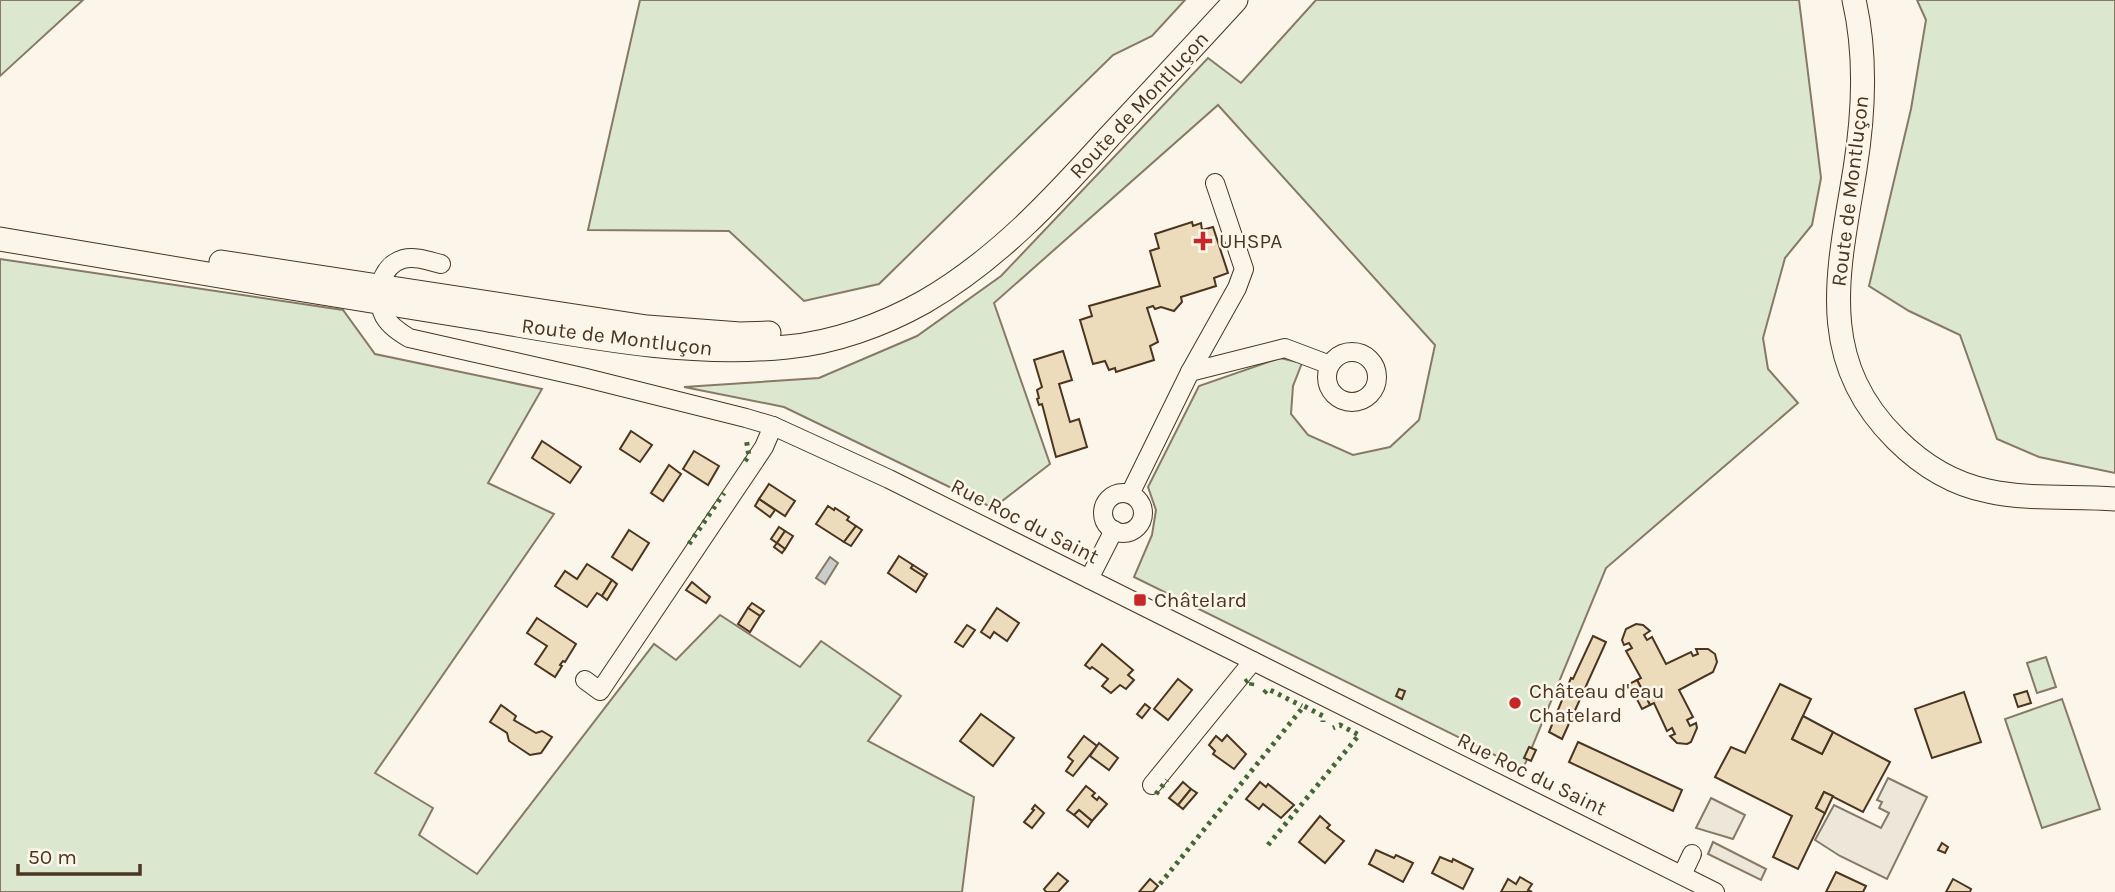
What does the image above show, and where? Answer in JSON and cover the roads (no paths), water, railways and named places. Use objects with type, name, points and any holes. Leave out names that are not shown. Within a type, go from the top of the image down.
[{"type":"main road","name":"Route de Montluçon","points":[[0,237],[380,294],[647,327],[727,333],[772,333],[806,329],[866,314],[916,293],[943,276],[1013,222],[1220,0]]},
{"type":"main road","name":"Route de Montluçon","points":[[380,294],[600,338],[714,349],[791,347],[831,339],[886,321],[956,282],[1014,236],[1081,168],[1236,0]]},
{"type":"main road","name":"Route de Montluçon","points":[[1854,0],[1861,40],[1863,89],[1858,146],[1839,263],[1837,298],[1842,339],[1855,381],[1884,427],[1903,446],[1937,471],[1973,487],[1995,493],[2115,499]]},
{"type":"main road","name":"Route de Montluçon","points":[[1866,0],[1874,56],[1874,107],[1849,296],[1856,346],[1865,373],[1877,397],[1893,419],[1931,453],[1958,469],[1985,479],[2033,493],[2060,497]]},
{"type":"street","points":[[1130,494],[1190,372],[1237,288],[1244,269],[1214,183]]},
{"type":"street","points":[[380,294],[388,269],[401,260],[416,258],[441,264]]},
{"type":"street","name":"Rue Roc du Saint","points":[[380,294],[384,314],[391,325],[401,334],[415,340],[582,377],[773,426],[867,468],[1715,892]]},
{"type":"street","points":[[1190,372],[1285,348],[1330,365]]},
{"type":"street","points":[[585,680],[600,691],[764,447],[773,426]]},
{"type":"street","points":[[1117,494],[1130,494],[1140,502],[1142,521],[1133,530],[1120,533],[1114,530],[1109,526],[1104,514],[1107,502],[1117,494]]},
{"type":"street","points":[[1089,579],[1114,530]]},
{"type":"street","points":[[1152,785],[1252,661]]},
{"type":"street","points":[[1682,875],[1692,854]]},
{"type":"place","name":"UHSPA","points":[[1203,241]]},
{"type":"place","name":"Châtelard","points":[[1140,600]]},
{"type":"place","name":"Château d'eau Chatelard","points":[[1515,703]]}]
